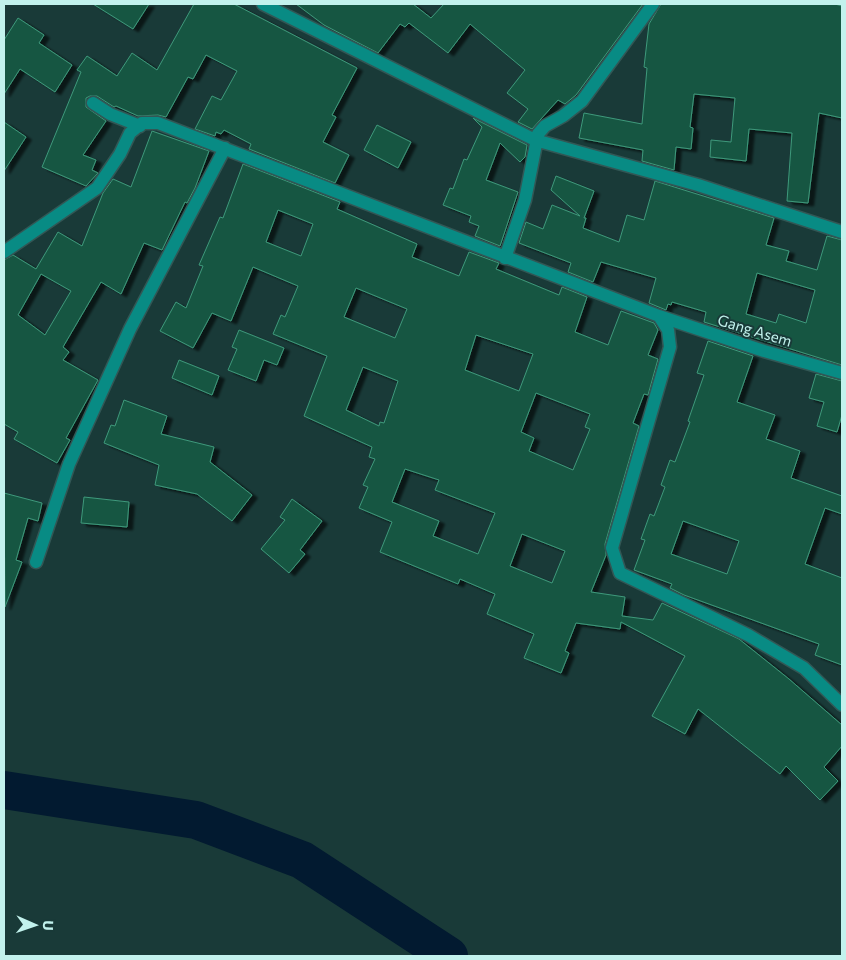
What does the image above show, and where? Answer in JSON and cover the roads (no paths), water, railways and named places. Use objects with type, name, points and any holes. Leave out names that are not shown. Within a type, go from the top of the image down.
[{"type":"street","points":[[263,4],[535,140],[698,185],[842,232]]},
{"type":"street","points":[[506,258],[525,200],[535,140],[545,126],[563,116],[582,100],[653,4]]},
{"type":"street","points":[[93,103],[110,114],[140,126]]},
{"type":"street","name":"Gang Asem","points":[[140,126],[142,124],[158,123],[659,316],[764,351],[842,373]]},
{"type":"street","points":[[4,252],[97,188],[120,154],[130,133],[140,126]]},
{"type":"street","points":[[36,562],[69,464],[130,328],[225,148]]},
{"type":"street","points":[[659,316],[668,330],[670,347],[612,548],[620,573],[748,635],[804,668],[842,705]]},
{"type":"waterway","points":[[4,790],[196,820],[302,860],[449,956]]}]
